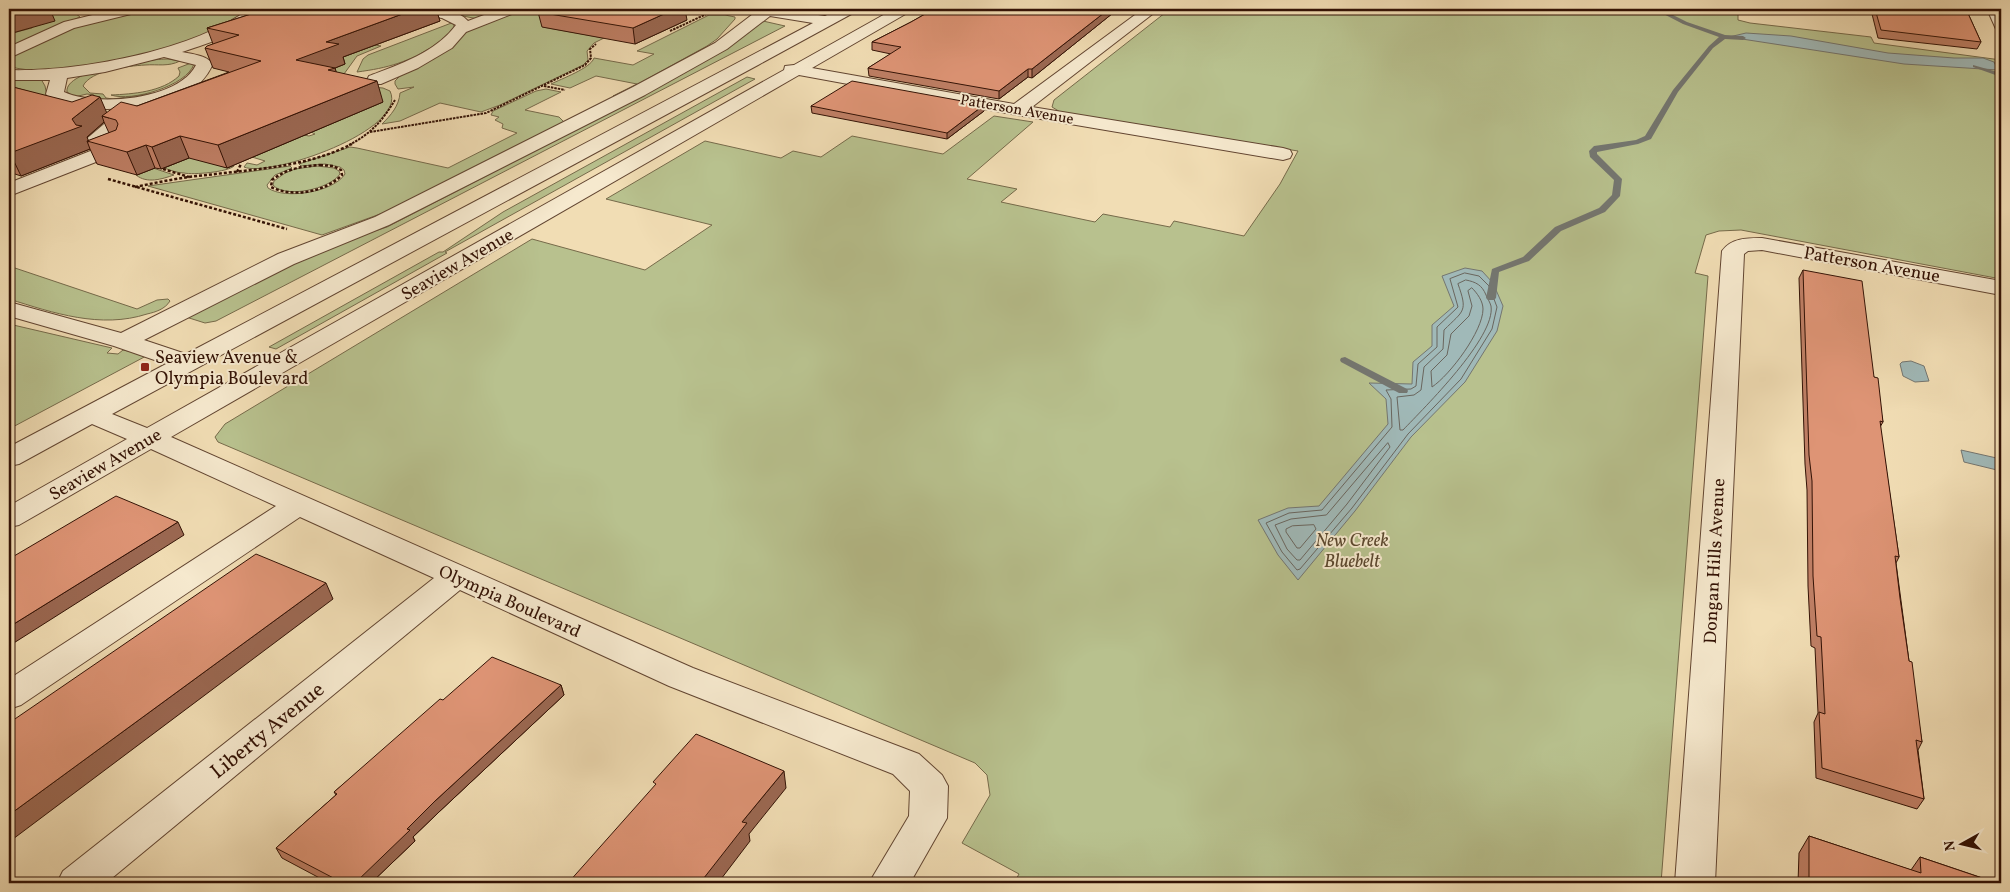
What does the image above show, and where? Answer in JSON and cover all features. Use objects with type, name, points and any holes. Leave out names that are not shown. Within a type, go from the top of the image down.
[{"type":"street","points":[[76,9],[105,15]]},
{"type":"street","points":[[9,53],[69,25],[134,9]]},
{"type":"street","points":[[9,75],[60,74],[87,70],[163,52],[234,26],[258,9]]},
{"type":"street","points":[[375,80],[443,48],[464,25],[455,18],[439,12],[407,9]]},
{"type":"street","points":[[461,29],[512,9]]},
{"type":"street","points":[[9,458],[850,9]]},
{"type":"street","name":"Seaview Avenue","points":[[9,518],[904,9]]},
{"type":"street","points":[[1017,110],[1152,9]]},
{"type":"street","points":[[1994,9],[2001,26]]},
{"type":"street","points":[[123,341],[286,259],[329,240],[382,221],[639,91],[721,46],[756,18],[758,10],[827,21]]},
{"type":"street","points":[[60,74],[55,94],[68,101],[92,105],[144,101],[179,90],[200,76],[205,70],[205,64],[201,60],[163,52]]},
{"type":"street","name":"Patterson Avenue","points":[[752,62],[1017,110],[1283,154]]},
{"type":"street","points":[[9,190],[117,147],[93,141],[144,101]]},
{"type":"street","name":"Patterson Avenue","points":[[1743,245],[1762,244],[2001,288]]},
{"type":"street","name":"Dongan Hills Avenue","points":[[1695,883],[1733,251],[1743,245]]},
{"type":"street","points":[[9,309],[123,341],[188,363]]},
{"type":"street","name":"Olympia Boulevard","points":[[90,414],[150,438],[681,677],[906,764],[928,786],[928,818],[889,883]]},
{"type":"street","points":[[9,696],[298,506]]},
{"type":"street","name":"Liberty Avenue","points":[[77,883],[456,577]]},
{"type":"path","points":[[670,32],[713,11]]},
{"type":"path","points":[[370,132],[486,113],[588,63],[591,58],[590,49],[596,44]]},
{"type":"path","points":[[135,186],[293,164],[348,146],[370,132],[392,108],[396,96],[392,87],[375,80]]},
{"type":"path","points":[[544,86],[565,90]]},
{"type":"path","points":[[237,172],[241,164]]},
{"type":"path","points":[[293,164],[297,168]]},
{"type":"path","points":[[320,165],[333,166],[341,170],[342,175],[330,185],[304,192],[279,191],[271,187],[272,180],[276,177],[297,168],[320,165]]},
{"type":"path","points":[[65,167],[329,240]]},
{"type":"path","points":[[163,170],[190,177]]},
{"type":"green space","points":[[45,9],[75,13],[80,17],[9,49],[9,34],[32,28]]},
{"type":"green space","points":[[145,9],[251,9],[208,35],[190,42],[138,56],[51,70],[27,70],[9,66],[9,59],[21,50],[54,34],[93,21]]},
{"type":"green space","points":[[428,9],[506,9],[478,19]]},
{"type":"green space","points":[[519,9],[548,9],[543,27],[604,38],[594,43],[587,51],[588,60],[583,65],[500,105],[481,112],[440,103],[400,121],[382,124],[396,106],[400,93],[414,87],[398,89],[395,81],[400,76],[468,31]]},
{"type":"green space","name":"New Creek Bluebelt","points":[[1170,9],[1738,9],[1738,20],[1750,23],[1871,37],[1874,43],[2001,60],[2001,279],[1741,230],[1719,231],[1706,235],[1695,273],[1708,276],[1661,883],[1014,883],[1019,874],[962,843],[990,795],[987,775],[975,763],[218,442],[215,437],[225,424],[532,239],[645,270],[712,225],[606,199],[705,141],[781,158],[793,151],[821,157],[852,136],[943,154],[994,116],[1033,122],[967,179],[1017,189],[1001,202],[1095,222],[1103,214],[1170,227],[1174,221],[1244,236],[1280,184],[1298,151],[1062,113],[1052,107],[1054,100]]},
{"type":"green space","points":[[709,15],[725,15],[735,17],[735,19],[717,39],[707,46],[618,95],[613,96],[637,84],[596,76],[570,88],[551,84],[587,66],[594,58],[633,65],[654,54],[637,51]]},
{"type":"green space","points":[[763,21],[785,26],[216,321],[205,323],[186,317],[328,246],[387,227],[616,109]]},
{"type":"green space","points":[[454,22],[453,30],[449,36],[416,56],[388,66],[357,72],[363,59],[368,55]]},
{"type":"green space","points":[[375,45],[381,46],[357,56],[344,74],[333,74],[332,61]]},
{"type":"green space","points":[[168,59],[180,61],[167,65],[138,66],[111,70],[94,76],[83,86],[90,93],[103,94],[106,98],[113,99],[161,92],[149,97],[96,101],[94,95],[87,94],[74,97],[67,92],[70,84],[79,77],[93,71],[127,63]]},
{"type":"green space","points":[[191,63],[194,64],[189,72],[170,85],[144,94],[120,97],[111,95],[138,93],[164,86],[179,76],[178,68]]},
{"type":"green space","points":[[9,77],[41,79],[47,96],[9,99]]},
{"type":"green space","points":[[747,77],[755,79],[445,252],[447,253],[276,349],[269,347],[439,252],[443,252],[503,212]]},
{"type":"green space","points":[[371,87],[390,91],[390,106],[379,121],[359,135],[333,148],[306,158],[280,165],[258,168],[244,167],[247,163],[257,165],[265,161],[252,157],[304,135],[315,134],[311,132],[361,111],[363,108],[366,109],[382,102]]},
{"type":"green space","points":[[546,89],[561,92],[525,110],[559,117],[564,122],[383,213],[322,235],[148,186],[290,166],[292,168],[275,175],[267,185],[268,188],[276,192],[297,194],[320,190],[339,180],[345,174],[344,170],[340,167],[325,164],[301,166],[299,164],[350,147],[448,168],[517,133],[502,128],[503,124],[495,120],[499,117],[491,115],[493,111],[536,91]]},
{"type":"green space","points":[[193,156],[227,168],[234,166],[218,171],[195,174],[164,168]]},
{"type":"green space","points":[[317,166],[334,168],[340,174],[335,179],[318,188],[297,192],[279,189],[273,185],[274,181],[285,173],[295,169]]},
{"type":"green space","points":[[153,168],[174,175],[150,180],[136,175]]},
{"type":"green space","points":[[9,266],[137,309],[157,300],[168,299],[170,301],[166,306],[157,311],[130,318],[95,320],[60,314],[9,299]]},
{"type":"green space","points":[[9,324],[112,348],[107,353],[118,354],[123,350],[148,355],[9,429]]},
{"type":"water","points":[[1746,33],[1791,36],[1888,53],[1954,58],[1983,58],[1994,62],[1998,70],[1904,64],[1729,37]]},
{"type":"water","points":[[1465,268],[1482,271],[1493,283],[1503,306],[1497,331],[1465,382],[1411,437],[1355,511],[1298,580],[1278,555],[1258,520],[1288,508],[1319,506],[1388,424],[1386,399],[1369,383],[1412,384],[1413,362],[1432,346],[1432,325],[1454,306],[1442,276]]},
{"type":"water","points":[[1911,361],[1924,366],[1929,381],[1915,382],[1903,376],[1900,364]]},
{"type":"water","points":[[1961,450],[2001,459],[2001,471],[1964,462]]},
{"type":"building","points":[[9,9],[27,9],[9,14]]},
{"type":"building","points":[[267,9],[416,9],[326,42],[339,44],[296,60],[335,68],[328,70],[377,81],[218,145],[180,136],[152,147],[146,145],[127,152],[87,141],[116,130],[118,124],[116,120],[102,116],[121,102],[137,106],[261,61],[205,48],[239,35],[207,28]]},
{"type":"building","points":[[546,9],[675,9],[633,28],[538,12]]},
{"type":"building","points":[[934,9],[1109,9],[1032,69],[1028,69],[999,91],[868,68],[901,47],[872,42]]},
{"type":"building","points":[[1875,9],[1966,9],[1981,42],[1881,30]]},
{"type":"building","points":[[852,81],[984,105],[947,133],[811,106]]},
{"type":"building","points":[[9,86],[72,102],[92,95],[100,97],[72,119],[76,125],[82,126],[9,153]]},
{"type":"building","points":[[1803,270],[1862,281],[1874,377],[1878,378],[1883,422],[1880,421],[1899,557],[1895,556],[1900,598],[1909,661],[1912,662],[1922,742],[1916,740],[1924,799],[1822,768],[1819,712],[1825,714],[1821,637],[1817,636],[1813,576],[1812,481],[1809,455]]},
{"type":"building","points":[[116,496],[178,522],[9,627],[9,559]]},
{"type":"building","points":[[256,554],[326,583],[9,815],[9,723]]},
{"type":"building","points":[[492,657],[561,685],[435,801],[407,829],[410,830],[355,883],[343,883],[276,848],[337,794],[334,792],[440,699],[443,700]]},
{"type":"building","points":[[696,734],[784,771],[742,822],[747,823],[700,883],[568,883],[656,784],[653,782]]},
{"type":"building","points":[[1809,836],[1921,873],[1920,857],[1997,883],[1809,883]]},
{"type":"waterway","points":[[1657,9],[1685,23],[1724,37]]},
{"type":"waterway","points":[[1491,298],[1495,271],[1526,259],[1558,229],[1602,210],[1616,196],[1618,179],[1593,155],[1593,151],[1597,148],[1638,142],[1648,137],[1675,91],[1711,47],[1724,37]]},
{"type":"waterway","points":[[1724,37],[1743,38]]},
{"type":"waterway","points":[[1975,66],[2001,75]]},
{"type":"waterway","points":[[1345,360],[1403,391]]},
{"type":"place","name":"Seaview Avenue & Olympia Boulevard","points":[[145,367]]}]
